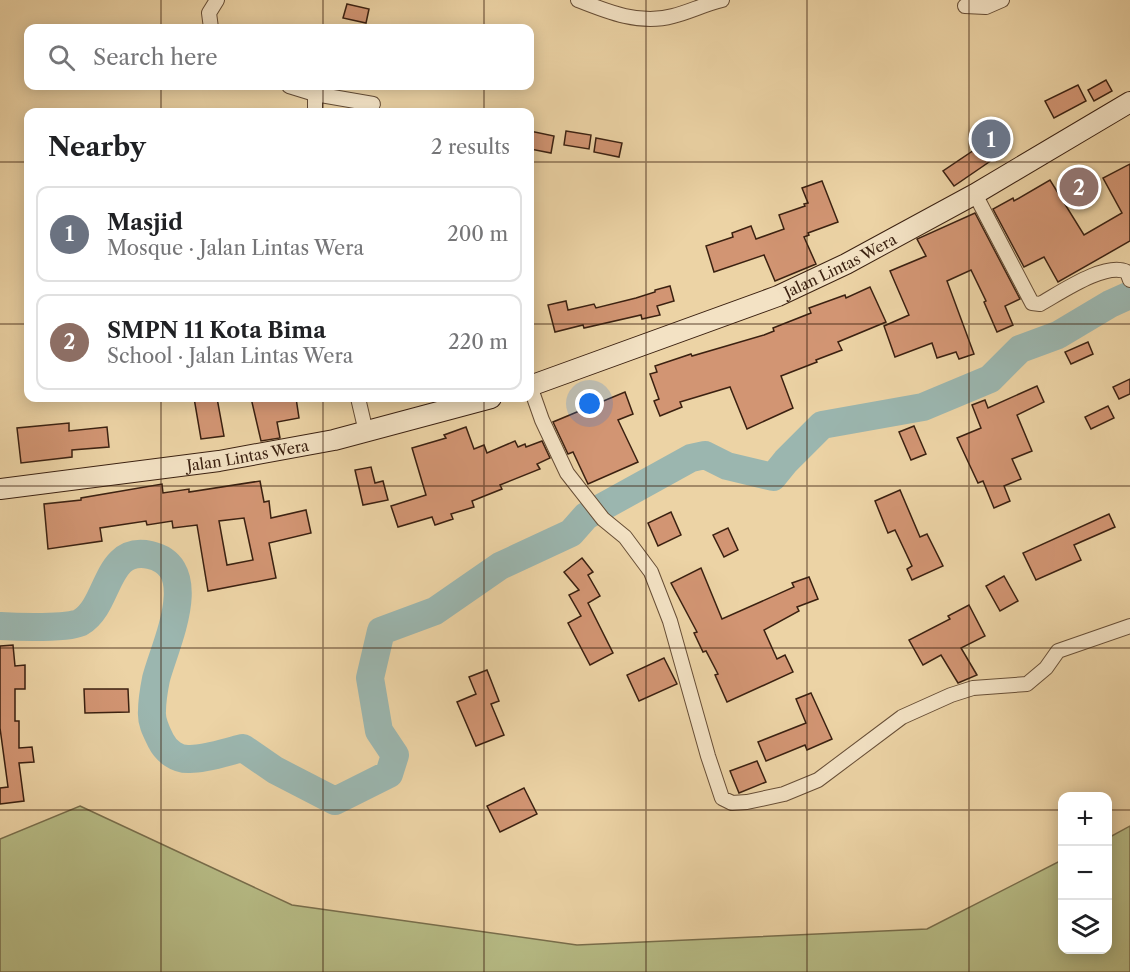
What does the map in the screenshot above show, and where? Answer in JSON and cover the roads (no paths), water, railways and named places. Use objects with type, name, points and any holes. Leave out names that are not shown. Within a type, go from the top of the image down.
[{"type":"main road","name":"Jalan Lintas Wera","points":[[534,385],[778,296],[846,264],[975,194],[1130,102]]},
{"type":"main road","name":"Jalan Lintas Wera","points":[[0,489],[219,461],[366,432],[476,402]]},
{"type":"street","points":[[210,24],[209,13],[217,0]]},
{"type":"street","points":[[578,0],[615,15],[654,18],[673,16],[722,0]]},
{"type":"street","points":[[965,6],[986,7],[1002,0]]},
{"type":"street","points":[[302,90],[374,104]]},
{"type":"street","points":[[315,94],[315,108]]},
{"type":"street","points":[[975,194],[1032,303],[1040,304],[1098,273],[1111,269],[1121,269],[1129,276]]},
{"type":"street","points":[[534,397],[557,455],[567,473],[603,519],[625,537],[651,572],[670,621],[722,798],[732,803],[784,794],[818,780],[902,717],[951,695],[973,688],[1027,684],[1046,668],[1058,651],[1130,626]]},
{"type":"street","points":[[359,402],[366,432]]},
{"type":"waterway","points":[[0,626],[66,626],[81,622],[98,603],[116,567],[124,559],[135,554],[150,555],[166,562],[175,575],[178,591],[172,629],[156,679],[152,703],[153,723],[163,745],[172,754],[185,759],[203,758],[243,748],[275,770],[335,801],[389,774],[395,755],[379,731],[370,678],[381,631],[435,611],[500,566],[571,533],[586,516],[691,458],[705,455],[727,466],[773,477],[822,425],[923,407],[990,379],[1020,349],[1058,335],[1110,304],[1130,295]]},
{"type":"place","name":"Masjid","points":[[991,139]]},
{"type":"place","name":"SMPN 11 Kota Bima","points":[[1079,187]]}]
